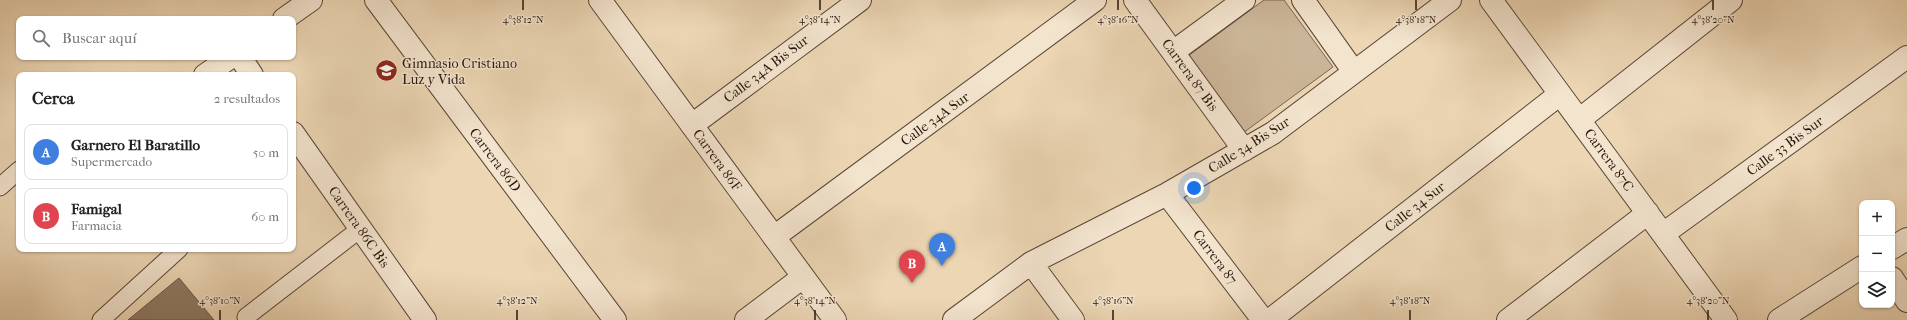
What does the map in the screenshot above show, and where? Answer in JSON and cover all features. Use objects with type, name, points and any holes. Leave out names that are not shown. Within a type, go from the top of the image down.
[{"type":"street","points":[[288,16],[311,0]]},
{"type":"street","name":"Carrera 86D","points":[[376,0],[615,320]]},
{"type":"street","name":"Calle 34A Bis Sur","points":[[692,125],[860,0]]},
{"type":"street","name":"Calle 34A Sur","points":[[774,237],[1095,0]]},
{"type":"street","name":"Carrera 87 Bis","points":[[1135,0],[1244,150]]},
{"type":"street","points":[[1173,52],[1244,0]]},
{"type":"street","points":[[1303,0],[1354,72]]},
{"type":"street","name":"Calle 34 Bis Sur","points":[[954,320],[1031,263],[1167,194],[1273,133],[1450,0]]},
{"type":"street","name":"Carrera 87C","points":[[1491,0],[1726,320]]},
{"type":"street","points":[[1579,120],[1731,0]]},
{"type":"street","name":"Carrera 86F","points":[[602,1],[835,320]]},
{"type":"street","name":"Calle 33 Bis Sur","points":[[1663,234],[1907,57]]},
{"type":"street","points":[[209,72],[226,60]]},
{"type":"street","points":[[242,60],[250,72]]},
{"type":"street","name":"Calle 34 Sur","points":[[1270,320],[1560,94]]},
{"type":"street","name":"Carrera 86C Bis","points":[[296,137],[424,320]]},
{"type":"street","name":"Carrera 87","points":[[1167,194],[1263,320]]},
{"type":"street","points":[[1508,320],[1648,213]]},
{"type":"street","points":[[1895,246],[1907,239]]},
{"type":"street","points":[[1031,263],[1073,320]]},
{"type":"street","points":[[1779,320],[1859,268]]},
{"type":"street","points":[[746,320],[803,277]]},
{"type":"street","points":[[1895,283],[1907,301]]},
{"type":"lane","points":[[0,187],[16,173]]},
{"type":"lane","points":[[246,317],[360,228]]},
{"type":"lane","points":[[101,320],[176,252]]},
{"type":"shaded area","points":[[1264,0],[1284,0],[1333,67],[1243,133],[1188,56]]},
{"type":"building","points":[[179,278],[214,320],[128,320]]},
{"type":"place","name":"Gimnasio Cristiano Luz y Vida","points":[[386,71]]},
{"type":"place","name":"Garnero El Baratillo","points":[[942,266]]},
{"type":"place","name":"Famigal","points":[[912,283]]}]
